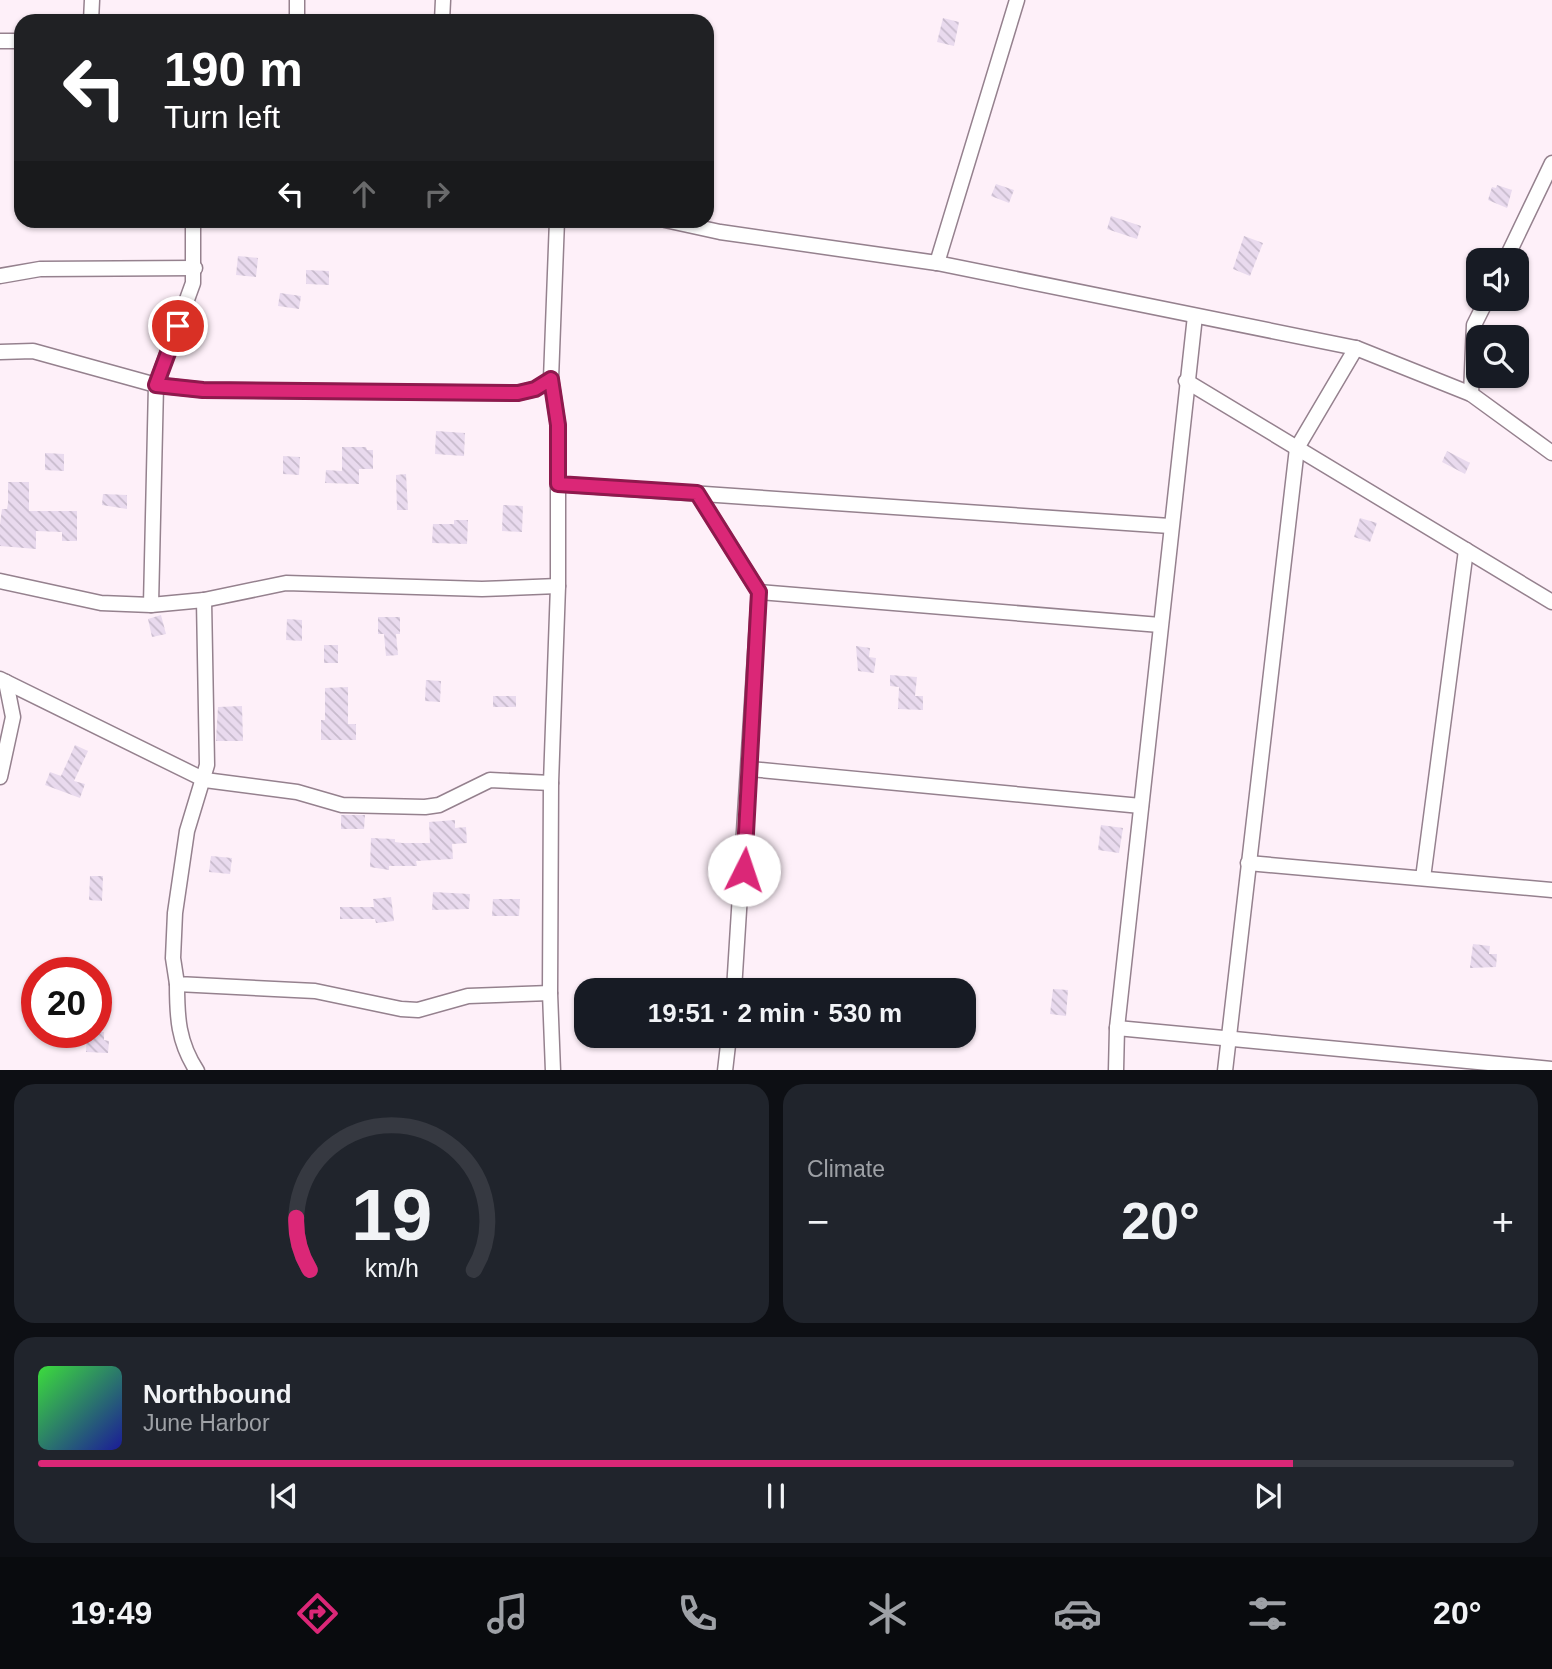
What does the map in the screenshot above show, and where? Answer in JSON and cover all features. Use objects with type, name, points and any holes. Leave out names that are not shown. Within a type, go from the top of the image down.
[{"type":"street","points":[[937,263],[1017,0]]},
{"type":"street","points":[[1511,248],[1552,163]]},
{"type":"street","points":[[151,605],[156,385],[187,301],[195,268],[193,228]]},
{"type":"street","points":[[553,1070],[550,993],[551,783],[558,586],[558,425],[551,379],[556,228]]},
{"type":"street","points":[[702,228],[937,263],[1356,348],[1471,394],[1552,453]]},
{"type":"street","points":[[0,276],[40,269],[195,268]]},
{"type":"street","points":[[1471,394],[1474,325],[1481,311]]},
{"type":"street","points":[[1115,1070],[1117,1028],[1170,526],[1195,316]]},
{"type":"street","points":[[1225,1070],[1297,448],[1356,348]]},
{"type":"street","points":[[0,352],[33,351],[156,385],[203,390],[518,393],[535,389],[551,379]]},
{"type":"street","points":[[1186,381],[1552,602]]},
{"type":"street","points":[[558,484],[1170,526]]},
{"type":"street","points":[[697,493],[759,592],[735,978]]},
{"type":"street","points":[[1423,878],[1466,550]]},
{"type":"street","points":[[0,581],[101,603],[151,605],[204,600],[286,583],[482,589],[558,586]]},
{"type":"street","points":[[759,592],[1160,625]]},
{"type":"street","points":[[197,1070],[184,1052],[178,1027],[177,984],[173,958],[175,913],[187,831],[205,780],[207,765],[204,600]]},
{"type":"street","points":[[3,681],[205,780],[297,792],[342,805],[425,807],[439,805],[489,780],[551,783]]},
{"type":"street","points":[[0,777],[13,717],[3,681]]},
{"type":"street","points":[[750,769],[1141,806]]},
{"type":"street","points":[[1248,863],[1552,890]]},
{"type":"street","points":[[177,984],[315,991],[401,1009],[418,1010],[468,996],[550,993]]},
{"type":"street","points":[[1117,1028],[1552,1069]]},
{"type":"street","points":[[725,1070],[728,1048]]},
{"type":"building","points":[[943,18],[959,22],[954,46],[937,42]]},
{"type":"building","points":[[996,184],[1014,190],[1009,203],[991,196]]},
{"type":"building","points":[[1497,185],[1512,190],[1507,208],[1488,200],[1492,187],[1496,188]]},
{"type":"building","points":[[1111,216],[1141,226],[1137,239],[1107,229]]},
{"type":"building","points":[[1244,236],[1263,243],[1250,276],[1233,269]]},
{"type":"building","points":[[238,256],[258,258],[256,277],[236,275]]},
{"type":"building","points":[[306,270],[329,271],[329,285],[306,284]]},
{"type":"building","points":[[280,293],[301,296],[299,309],[278,306]]},
{"type":"building","points":[[436,431],[465,433],[464,456],[435,454]]},
{"type":"building","points":[[342,447],[366,447],[367,450],[373,450],[373,469],[359,469],[359,484],[325,483],[326,470],[342,471]]},
{"type":"building","points":[[1447,451],[1470,463],[1465,474],[1442,462]]},
{"type":"building","points":[[45,453],[64,454],[64,471],[45,470]]},
{"type":"building","points":[[283,456],[300,457],[299,475],[283,474]]},
{"type":"building","points":[[406,474],[408,510],[397,510],[396,475]]},
{"type":"building","points":[[8,482],[29,482],[29,511],[77,511],[77,541],[62,541],[62,532],[36,531],[36,549],[0,546],[2,509],[7,509],[8,503]]},
{"type":"building","points":[[103,494],[127,495],[127,509],[102,505]]},
{"type":"building","points":[[503,505],[523,506],[522,532],[502,531]]},
{"type":"building","points":[[1360,518],[1377,523],[1370,542],[1354,537]]},
{"type":"building","points":[[454,520],[468,520],[467,544],[432,543],[433,524],[454,524]]},
{"type":"building","points":[[161,615],[166,634],[152,637],[148,619]]},
{"type":"building","points":[[378,617],[400,617],[400,634],[396,634],[398,655],[386,656],[384,634],[378,634]]},
{"type":"building","points":[[287,619],[302,620],[302,641],[286,640]]},
{"type":"building","points":[[324,645],[338,645],[338,663],[324,663]]},
{"type":"building","points":[[856,646],[870,648],[869,657],[876,658],[874,673],[858,671]]},
{"type":"building","points":[[890,675],[917,677],[915,696],[923,696],[923,710],[898,709],[899,687],[890,686]]},
{"type":"building","points":[[426,680],[441,681],[440,702],[425,701]]},
{"type":"building","points":[[348,687],[348,724],[356,724],[356,740],[321,740],[321,720],[325,720],[325,688]]},
{"type":"building","points":[[493,696],[516,696],[516,707],[493,707]]},
{"type":"building","points":[[242,706],[243,741],[216,741],[218,707]]},
{"type":"building","points":[[75,745],[88,751],[74,781],[85,784],[80,798],[45,785],[50,772],[61,776]]},
{"type":"building","points":[[341,815],[365,815],[364,829],[341,829]]},
{"type":"building","points":[[455,820],[455,828],[466,827],[467,843],[452,844],[453,859],[416,861],[417,866],[389,866],[389,870],[370,867],[371,838],[395,839],[395,842],[402,843],[430,843],[429,822]]},
{"type":"building","points":[[1101,825],[1123,828],[1119,853],[1098,850]]},
{"type":"building","points":[[211,856],[232,858],[230,874],[209,872]]},
{"type":"building","points":[[90,876],[103,876],[102,901],[89,900]]},
{"type":"building","points":[[433,892],[470,894],[469,909],[432,910]]},
{"type":"building","points":[[391,897],[394,921],[376,923],[375,919],[340,919],[340,907],[374,907],[373,899]]},
{"type":"building","points":[[493,899],[520,899],[519,916],[492,916]]},
{"type":"building","points":[[1473,944],[1490,946],[1489,954],[1497,954],[1496,967],[1470,968]]},
{"type":"building","points":[[1053,989],[1068,990],[1066,1016],[1050,1014]]},
{"type":"building","points":[[86,1048],[108,1048],[108,1053],[86,1052]]},
{"type":"route","points":[[178,326],[156,385],[203,390],[518,393],[535,389],[551,379],[558,425],[558,484],[697,493],[759,592],[744,870]]}]
